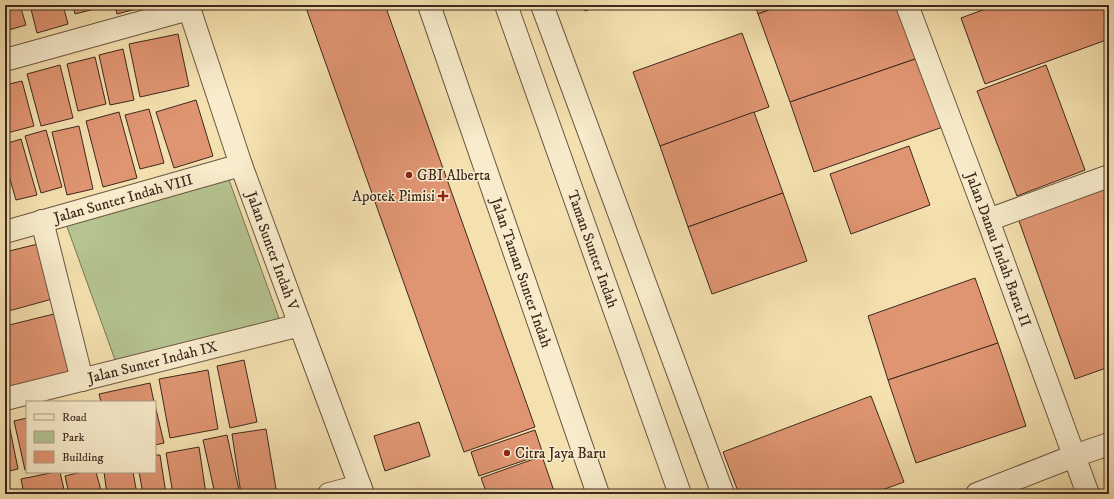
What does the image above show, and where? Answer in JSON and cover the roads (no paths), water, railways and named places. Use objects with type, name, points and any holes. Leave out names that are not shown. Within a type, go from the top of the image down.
[{"type":"street","name":"Jalan Taman Sunter Indah","points":[[429,5],[598,494]]},
{"type":"street","name":"Taman Sunter Indah","points":[[506,5],[680,494]]},
{"type":"street","points":[[542,5],[723,494]]},
{"type":"street","name":"Jalan Danau Indah Barat II","points":[[907,5],[988,220],[1088,494]]},
{"type":"street","points":[[5,60],[188,7]]},
{"type":"street","name":"Jalan Sunter Indah V","points":[[188,7],[241,165],[361,490]]},
{"type":"street","name":"Jalan Sunter Indah VIII","points":[[5,232],[241,165]]},
{"type":"street","points":[[988,220],[1109,176]]},
{"type":"street","points":[[42,221],[82,380]]},
{"type":"street","name":"Jalan Sunter Indah IX","points":[[5,399],[300,325]]},
{"type":"street","points":[[978,494],[1074,456],[1109,444]]},
{"type":"street","points":[[329,494],[361,490]]},
{"type":"place","name":"GBI Alberta","points":[[409,175]]},
{"type":"place","name":"Apotek Pimisi","points":[[443,196]]},
{"type":"place","name":"Citra Jaya Baru","points":[[507,453]]}]
